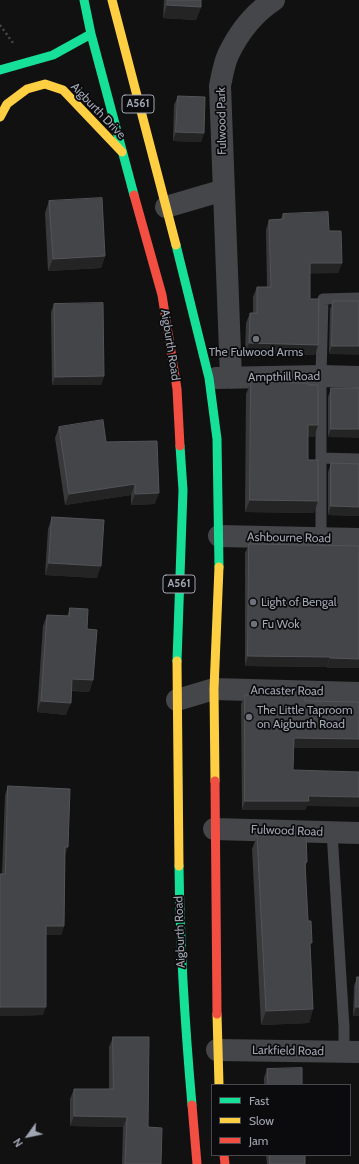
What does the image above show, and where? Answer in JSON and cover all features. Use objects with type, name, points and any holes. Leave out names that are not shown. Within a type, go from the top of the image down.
[{"type":"main road","name":"Aigburth Road","points":[[84,0],[90,34],[162,295],[177,389],[183,490],[177,667],[180,933],[185,1024],[197,1164]]},
{"type":"main road","name":"A561","points":[[112,0],[209,378],[218,439],[220,556],[214,689],[214,829],[216,1050],[219,1084]]},
{"type":"main road","points":[[0,70],[53,56],[90,34]]},
{"type":"main road","name":"Aigburth Drive","points":[[0,117],[7,104],[27,89],[45,84],[63,90],[122,152]]},
{"type":"street","name":"Fulwood Park","points":[[231,378],[226,287],[220,86],[227,56],[243,29],[263,7],[274,0]]},
{"type":"street","points":[[166,207],[224,190]]},
{"type":"street","name":"Ampthill Road","points":[[209,378],[321,376],[359,377]]},
{"type":"street","name":"Ashbourne Road","points":[[219,536],[359,539]]},
{"type":"street","points":[[177,700],[214,689]]},
{"type":"street","name":"Ancaster Road","points":[[214,689],[359,692]]},
{"type":"street","name":"Fulwood Road","points":[[214,829],[359,833]]},
{"type":"street","name":"Larkfield Road","points":[[216,1050],[352,1052]]},
{"type":"lane","points":[[321,538],[321,376],[323,298],[359,298]]},
{"type":"lane","points":[[321,458],[359,459]]},
{"type":"lane","points":[[332,832],[344,1027],[352,1052]]},
{"type":"path","points":[[0,25],[14,44]]},
{"type":"building","points":[[168,0],[201,0],[201,7],[167,5]]},
{"type":"building","points":[[178,96],[205,97],[204,133],[176,132]]},
{"type":"building","points":[[102,198],[105,256],[53,259],[49,201]]},
{"type":"building","points":[[328,212],[329,231],[341,231],[342,263],[310,263],[310,299],[319,299],[318,345],[249,343],[250,313],[257,313],[257,287],[271,287],[269,220],[283,219],[283,214]]},
{"type":"building","points":[[333,301],[359,301],[359,346],[332,346]]},
{"type":"building","points":[[103,303],[104,376],[55,377],[54,304]]},
{"type":"building","points":[[251,382],[308,383],[308,385],[318,385],[318,425],[308,425],[308,460],[318,460],[318,501],[250,500]]},
{"type":"building","points":[[331,388],[359,388],[359,429],[331,429]]},
{"type":"building","points":[[103,420],[106,442],[157,441],[159,493],[135,494],[135,484],[69,494],[59,427]]},
{"type":"building","points":[[331,463],[359,464],[359,507],[331,506]]},
{"type":"building","points":[[52,517],[104,520],[101,566],[49,563]]},
{"type":"building","points":[[249,544],[359,546],[359,659],[330,657],[248,656]]},
{"type":"building","points":[[70,608],[88,609],[87,629],[97,630],[93,680],[72,679],[71,703],[41,701],[47,615],[69,616]]},
{"type":"building","points":[[245,695],[305,695],[305,701],[359,702],[359,739],[294,738],[293,770],[359,772],[359,797],[308,796],[309,801],[245,801]]},
{"type":"building","points":[[8,786],[70,789],[68,847],[65,847],[64,926],[46,926],[46,1007],[0,1007],[0,874],[5,874]]},
{"type":"building","points":[[306,833],[307,862],[305,862],[308,921],[311,921],[312,943],[310,943],[313,1009],[266,1011],[257,836]]},
{"type":"building","points":[[357,977],[359,977],[359,1007],[356,1007]]},
{"type":"building","points":[[113,1037],[149,1037],[148,1127],[162,1128],[161,1164],[125,1164],[127,1117],[74,1116],[74,1089],[113,1089]]},
{"type":"building","points":[[302,1068],[302,1084],[268,1084],[267,1069]]},
{"type":"building","points":[[270,1156],[305,1156],[305,1164],[270,1164]]},
{"type":"traffic: fast","points":[[84,0],[91,34],[134,195]]},
{"type":"traffic: fast","points":[[0,70],[53,55],[91,34]]},
{"type":"traffic: fast","points":[[176,245],[209,378],[217,439],[219,567]]},
{"type":"traffic: fast","points":[[177,661],[183,490],[180,446]]},
{"type":"traffic: fast","points":[[179,866],[183,986],[192,1105]]},
{"type":"traffic: slow","points":[[112,0],[176,245]]},
{"type":"traffic: slow","points":[[0,117],[7,104],[27,89],[45,84],[63,90],[122,152]]},
{"type":"traffic: slow","points":[[215,781],[214,689],[219,567]]},
{"type":"traffic: slow","points":[[177,661],[179,866]]},
{"type":"traffic: slow","points":[[217,1014],[219,1084]]},
{"type":"traffic: jam","points":[[134,195],[162,295],[177,389],[180,446]]},
{"type":"traffic: jam","points":[[215,781],[217,1014]]},
{"type":"traffic: jam","points":[[192,1105],[197,1164]]},
{"type":"traffic: jam","points":[[224,1156],[225,1164]]},
{"type":"place","name":"The Fulwood Arms","points":[[256,339]]},
{"type":"place","name":"Light of Bengal","points":[[253,602]]},
{"type":"place","name":"Fu Wok","points":[[254,624]]},
{"type":"place","name":"The Little Taproom on Aigburth Road","points":[[249,717]]}]
